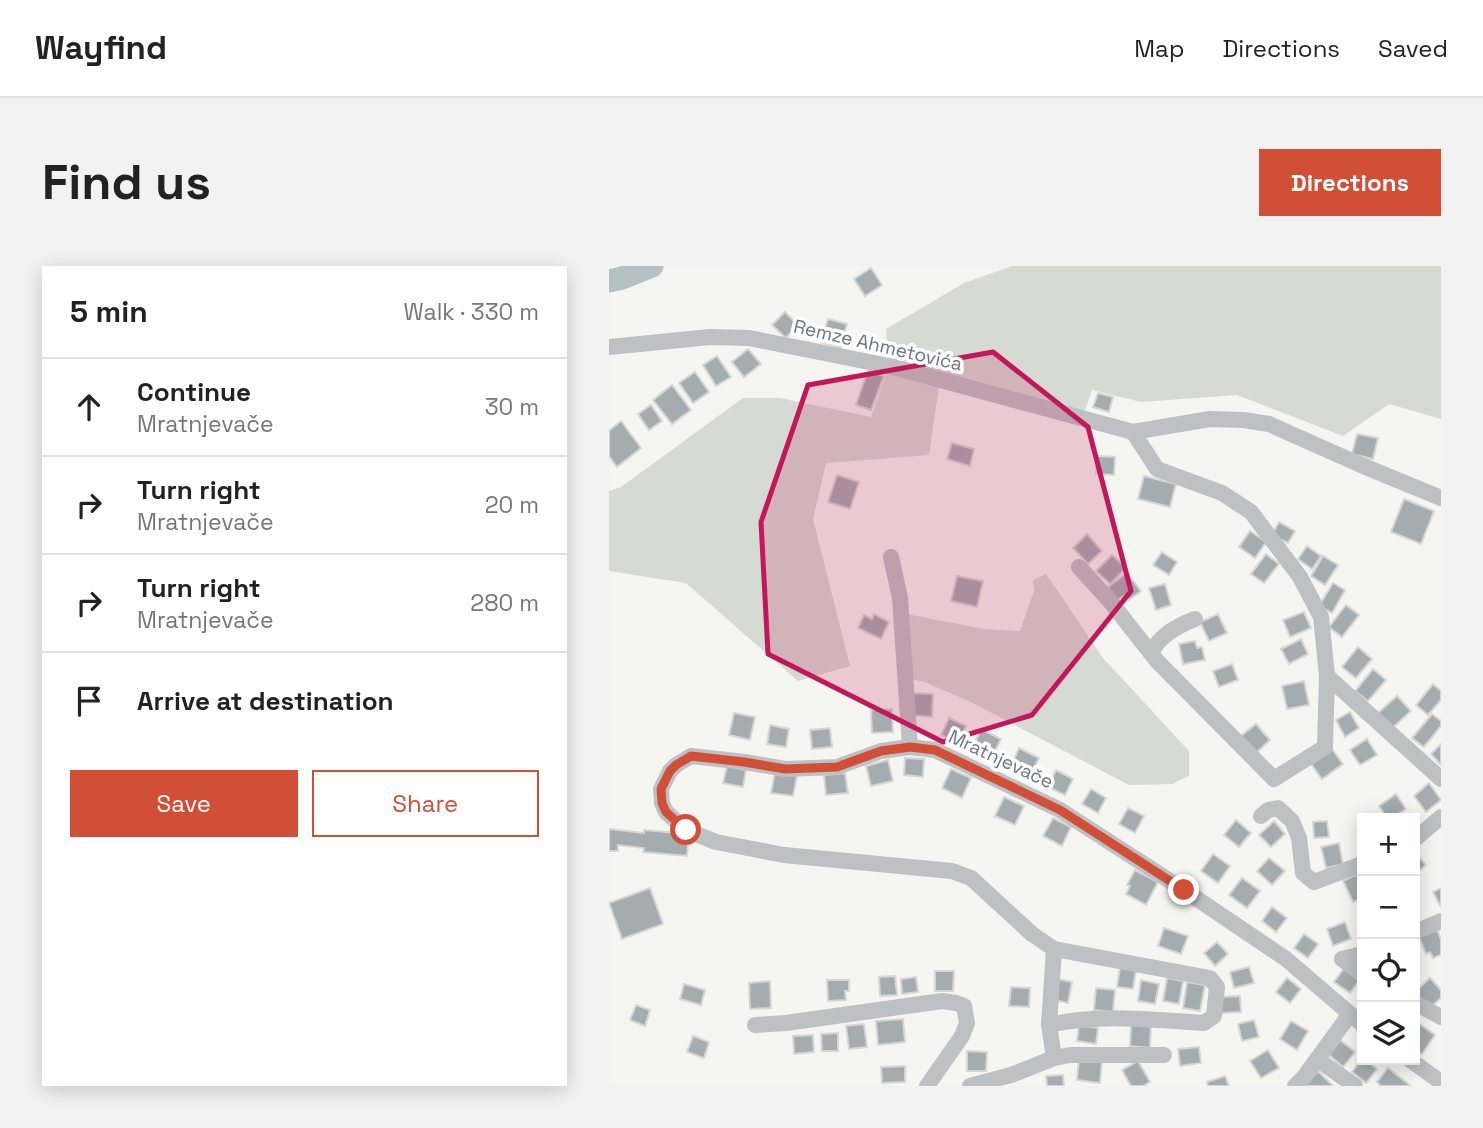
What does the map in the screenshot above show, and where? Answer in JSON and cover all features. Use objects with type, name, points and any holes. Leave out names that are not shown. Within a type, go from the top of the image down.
[{"type":"street","name":"Remze Ahmetovića","points":[[609,347],[710,337],[749,338],[889,366],[1133,432],[1210,419],[1269,424],[1441,498]]},
{"type":"street","points":[[1079,567],[1157,661],[1274,779],[1325,747],[1327,676],[1321,617],[1300,577],[1251,512],[1221,493],[1157,469],[1133,432]]},
{"type":"street","points":[[891,557],[900,598],[910,747]]},
{"type":"street","points":[[1150,653],[1165,635],[1195,619]]},
{"type":"street","points":[[1327,676],[1441,779]]},
{"type":"street","name":"Mratnjevače","points":[[1049,1025],[1072,1020],[1113,1018],[1204,1023],[1214,1016],[1217,988],[1210,978],[1054,949],[1032,934],[971,878],[952,871],[783,855],[716,842],[686,830],[666,812],[661,789],[670,771],[691,756],[785,769],[837,767],[881,751],[910,747],[935,750],[1060,810],[1286,959],[1356,1019],[1295,1086]]},
{"type":"street","points":[[1261,816],[1268,810],[1278,808],[1291,821],[1299,838],[1303,873],[1314,882],[1357,866]]},
{"type":"street","points":[[1420,835],[1441,817]]},
{"type":"street","points":[[1420,930],[1441,921]]},
{"type":"street","points":[[1053,1058],[1049,1025],[1054,949]]},
{"type":"street","points":[[1357,955],[1342,959],[1357,970]]},
{"type":"street","points":[[755,1025],[942,1001],[964,1006],[967,1023],[962,1035],[927,1086]]},
{"type":"street","points":[[1420,1006],[1441,1017]]},
{"type":"street","points":[[970,1086],[1014,1080],[1053,1058],[1070,1055],[1164,1055]]},
{"type":"street","points":[[1317,1059],[1355,1086]]},
{"type":"street","points":[[1417,1065],[1441,1082]]},
{"type":"highlighted area","points":[[993,352],[1088,427],[1131,591],[1032,715],[943,742],[768,654],[761,522],[808,385]]},
{"type":"shaded area","points":[[1012,266],[1441,266],[1441,419],[1389,404],[1343,436],[1237,395],[1141,402],[1092,390],[1082,419],[940,380],[929,455],[826,463],[813,519],[850,666],[798,681],[686,583],[609,571],[609,491],[621,487],[743,398],[780,398],[871,417],[889,366],[886,329],[964,283]]},
{"type":"shaded area","points":[[1046,574],[1103,658],[1189,751],[1189,776],[1172,784],[1129,785],[971,702],[922,681],[905,679],[901,613],[984,629],[1020,631],[1034,591],[1033,580]]},
{"type":"building","points":[[871,268],[882,285],[865,296],[854,279]]},
{"type":"building","points":[[785,312],[798,325],[786,338],[772,325]]},
{"type":"building","points":[[828,319],[847,324],[840,348],[821,342]]},
{"type":"building","points":[[748,349],[761,364],[744,377],[732,362]]},
{"type":"building","points":[[717,356],[731,377],[716,386],[703,365]]},
{"type":"building","points":[[868,370],[884,376],[871,410],[856,405]]},
{"type":"building","points":[[695,372],[709,392],[693,403],[679,383]]},
{"type":"building","points":[[672,385],[691,410],[672,424],[653,400]]},
{"type":"building","points":[[1098,393],[1113,397],[1109,412],[1093,407]]},
{"type":"building","points":[[651,405],[662,421],[649,430],[638,414]]},
{"type":"building","points":[[621,421],[641,448],[617,467],[609,456],[609,431]]},
{"type":"building","points":[[1357,434],[1378,438],[1373,459],[1352,454]]},
{"type":"building","points":[[952,443],[974,449],[970,466],[947,459]]},
{"type":"building","points":[[1097,456],[1115,457],[1114,475],[1096,474]]},
{"type":"building","points":[[837,475],[859,482],[850,509],[828,502]]},
{"type":"building","points":[[1144,476],[1176,484],[1170,507],[1138,499]]},
{"type":"building","points":[[1404,499],[1434,511],[1421,544],[1391,532]]},
{"type":"building","points":[[1279,522],[1295,531],[1288,543],[1272,535]]},
{"type":"building","points":[[1250,531],[1266,542],[1255,558],[1239,547]]},
{"type":"building","points":[[1087,534],[1102,551],[1088,564],[1073,548]]},
{"type":"building","points":[[1307,546],[1321,556],[1312,569],[1298,559]]},
{"type":"building","points":[[1162,552],[1177,562],[1169,575],[1153,565]]},
{"type":"building","points":[[1266,554],[1279,564],[1264,583],[1251,574]]},
{"type":"building","points":[[1112,555],[1126,568],[1110,584],[1096,571]]},
{"type":"building","points":[[1323,556],[1338,565],[1325,585],[1311,576]]},
{"type":"building","points":[[1127,573],[1141,591],[1129,600],[1125,595],[1117,600],[1108,587]]},
{"type":"building","points":[[957,576],[983,581],[977,607],[951,601]]},
{"type":"building","points":[[1333,583],[1345,590],[1332,613],[1319,606]]},
{"type":"building","points":[[1165,584],[1171,605],[1156,610],[1149,588]]},
{"type":"building","points":[[1346,605],[1359,615],[1342,637],[1329,627]]},
{"type":"building","points":[[1304,612],[1311,628],[1290,637],[1283,620]]},
{"type":"building","points":[[874,614],[889,622],[881,639],[858,628],[864,615],[872,619]]},
{"type":"building","points":[[1218,614],[1227,633],[1209,641],[1200,622]]},
{"type":"building","points":[[1301,639],[1308,654],[1289,664],[1281,649]]},
{"type":"building","points":[[1195,641],[1197,648],[1202,647],[1205,660],[1183,664],[1179,644]]},
{"type":"building","points":[[1358,647],[1372,659],[1356,678],[1342,667]]},
{"type":"building","points":[[1232,664],[1238,680],[1219,687],[1213,671]]},
{"type":"building","points":[[1373,669],[1386,680],[1368,701],[1355,691]]},
{"type":"building","points":[[1304,681],[1309,705],[1287,709],[1282,686]]},
{"type":"building","points":[[1433,684],[1441,691],[1441,700],[1428,715],[1416,705]]},
{"type":"building","points":[[911,693],[933,694],[932,717],[910,715]]},
{"type":"building","points":[[1397,696],[1411,711],[1391,729],[1377,714]]},
{"type":"building","points":[[892,709],[893,732],[872,733],[871,710]]},
{"type":"building","points":[[1350,712],[1359,728],[1345,737],[1336,720]]},
{"type":"building","points":[[734,713],[755,717],[750,740],[729,735]]},
{"type":"building","points":[[1432,714],[1441,721],[1441,726],[1424,747],[1412,738]]},
{"type":"building","points":[[949,718],[966,726],[959,743],[941,735]]},
{"type":"building","points":[[1256,724],[1270,740],[1256,753],[1241,736]]},
{"type":"building","points":[[770,725],[789,729],[786,747],[767,744]]},
{"type":"building","points":[[830,728],[832,747],[812,749],[810,730]]},
{"type":"building","points":[[981,729],[1001,739],[991,759],[972,749]]},
{"type":"building","points":[[1367,739],[1377,755],[1360,765],[1350,750]]},
{"type":"building","points":[[1441,744],[1441,765],[1431,754]]},
{"type":"building","points":[[1019,748],[1039,758],[1029,778],[1010,769]]},
{"type":"building","points":[[1332,749],[1343,764],[1322,779],[1311,764]]},
{"type":"building","points":[[905,758],[924,759],[923,777],[904,775]]},
{"type":"building","points":[[888,760],[893,781],[871,786],[866,766]]},
{"type":"building","points":[[727,766],[746,770],[743,787],[723,783]]},
{"type":"building","points":[[951,769],[971,778],[962,798],[942,788]]},
{"type":"building","points":[[1056,770],[1073,779],[1065,795],[1048,787]]},
{"type":"building","points":[[775,772],[797,776],[793,796],[771,793]]},
{"type":"building","points":[[845,773],[848,793],[826,795],[824,775]]},
{"type":"building","points":[[1429,783],[1441,800],[1426,812],[1414,796]]},
{"type":"building","points":[[1091,789],[1106,798],[1098,813],[1082,804]]},
{"type":"building","points":[[1396,794],[1406,809],[1400,813],[1384,813],[1379,806]]},
{"type":"building","points":[[1004,797],[1024,806],[1015,825],[995,816]]},
{"type":"building","points":[[1128,808],[1144,816],[1135,833],[1119,824]]},
{"type":"building","points":[[1053,818],[1071,827],[1062,846],[1043,836]]},
{"type":"building","points":[[1236,820],[1251,833],[1239,847],[1224,835]]},
{"type":"building","points":[[1274,821],[1285,834],[1271,847],[1259,835]]},
{"type":"building","points":[[1327,821],[1329,837],[1314,838],[1313,822]]},
{"type":"building","points":[[609,829],[689,834],[687,856],[643,852],[644,848],[618,845],[618,851],[609,851]]},
{"type":"building","points":[[1339,843],[1343,864],[1326,868],[1321,847]]},
{"type":"building","points":[[1213,854],[1230,866],[1218,883],[1201,871]]},
{"type":"building","points":[[1269,858],[1285,871],[1272,885],[1257,871]]},
{"type":"building","points":[[1420,858],[1426,865],[1420,870]]},
{"type":"building","points":[[1135,870],[1158,882],[1146,905],[1126,894],[1130,886],[1127,885]]},
{"type":"building","points":[[1357,874],[1357,900],[1353,902],[1343,881]]},
{"type":"building","points":[[1242,878],[1260,891],[1247,908],[1229,895]]},
{"type":"building","points":[[650,888],[663,924],[622,939],[609,903]]},
{"type":"building","points":[[1441,888],[1441,907],[1433,892]]},
{"type":"building","points":[[1272,907],[1287,918],[1276,932],[1262,921]]},
{"type":"building","points":[[1345,922],[1351,939],[1333,946],[1327,929]]},
{"type":"building","points":[[1164,928],[1188,936],[1181,954],[1158,946]]},
{"type":"building","points":[[1437,929],[1441,940],[1441,955],[1433,958],[1430,952],[1426,954],[1420,937]]},
{"type":"building","points":[[1304,934],[1318,944],[1308,958],[1294,948]]},
{"type":"building","points":[[1217,942],[1228,954],[1215,966],[1204,953]]},
{"type":"building","points":[[1120,967],[1136,970],[1133,989],[1117,987]]},
{"type":"building","points":[[1249,967],[1254,983],[1234,988],[1230,972]]},
{"type":"building","points":[[1345,967],[1357,977],[1357,983],[1350,993],[1334,982]]},
{"type":"building","points":[[935,971],[954,971],[953,991],[935,991]]},
{"type":"building","points":[[895,976],[897,995],[880,996],[879,977]]},
{"type":"building","points":[[916,977],[918,992],[902,994],[901,979]]},
{"type":"building","points":[[1167,978],[1183,981],[1179,1004],[1163,1001]]},
{"type":"building","points":[[1287,978],[1301,989],[1290,1003],[1276,992]]},
{"type":"building","points":[[1430,978],[1441,990],[1441,998],[1430,1008],[1420,997],[1420,987]]},
{"type":"building","points":[[1058,979],[1072,982],[1068,1003],[1054,1000]]},
{"type":"building","points":[[827,980],[849,980],[849,991],[845,991],[846,1000],[828,1001]]},
{"type":"building","points":[[1141,980],[1159,984],[1155,1004],[1138,1001]]},
{"type":"building","points":[[770,981],[771,1008],[750,1009],[749,983]]},
{"type":"building","points":[[1187,982],[1205,985],[1200,1011],[1183,1008]]},
{"type":"building","points":[[684,984],[705,990],[701,1005],[680,999]]},
{"type":"building","points":[[1011,987],[1030,988],[1029,1007],[1009,1006]]},
{"type":"building","points":[[1096,988],[1115,990],[1113,1012],[1094,1010]]},
{"type":"building","points":[[1240,996],[1241,1012],[1221,1013],[1220,997]]},
{"type":"building","points":[[636,1005],[650,1010],[645,1026],[630,1020]]},
{"type":"building","points":[[903,1019],[905,1042],[878,1045],[876,1021]]},
{"type":"building","points":[[1254,1020],[1259,1037],[1242,1041],[1238,1024]]},
{"type":"building","points":[[1291,1021],[1308,1031],[1297,1050],[1280,1039]]},
{"type":"building","points":[[864,1024],[867,1047],[849,1049],[846,1026]]},
{"type":"building","points":[[1131,1024],[1151,1025],[1150,1048],[1130,1046]]},
{"type":"building","points":[[1420,1024],[1435,1035],[1422,1054],[1420,1053]]},
{"type":"building","points":[[1079,1025],[1098,1028],[1096,1044],[1077,1041]]},
{"type":"building","points":[[838,1033],[838,1051],[822,1051],[821,1034]]},
{"type":"building","points":[[813,1035],[814,1052],[794,1054],[793,1036]]},
{"type":"building","points":[[693,1036],[709,1042],[704,1058],[687,1052]]},
{"type":"building","points":[[1340,1040],[1355,1052],[1343,1067],[1329,1055]]},
{"type":"building","points":[[1199,1047],[1201,1063],[1180,1066],[1178,1049]]},
{"type":"building","points":[[1268,1050],[1279,1068],[1261,1078],[1250,1061]]},
{"type":"building","points":[[967,1051],[987,1052],[986,1071],[967,1071]]},
{"type":"building","points":[[1079,1059],[1102,1061],[1100,1083],[1077,1080]]},
{"type":"building","points":[[1138,1061],[1150,1082],[1143,1086],[1131,1086],[1122,1070]]},
{"type":"building","points":[[1357,1065],[1372,1065],[1377,1069],[1366,1083],[1352,1072]]},
{"type":"building","points":[[905,1066],[905,1082],[882,1083],[881,1067]]},
{"type":"building","points":[[1388,1068],[1411,1086],[1381,1086],[1377,1082]]},
{"type":"building","points":[[1318,1071],[1333,1086],[1303,1086]]},
{"type":"building","points":[[1063,1075],[1064,1086],[1047,1086],[1046,1076]]},
{"type":"building","points":[[1225,1076],[1229,1086],[1208,1086],[1207,1082]]},
{"type":"waterway","points":[[609,281],[652,266]]},
{"type":"route","points":[[686,830],[666,812],[661,789],[670,771],[691,756],[785,769],[837,767],[881,751],[910,747],[935,750],[1060,810],[1184,890]]}]
